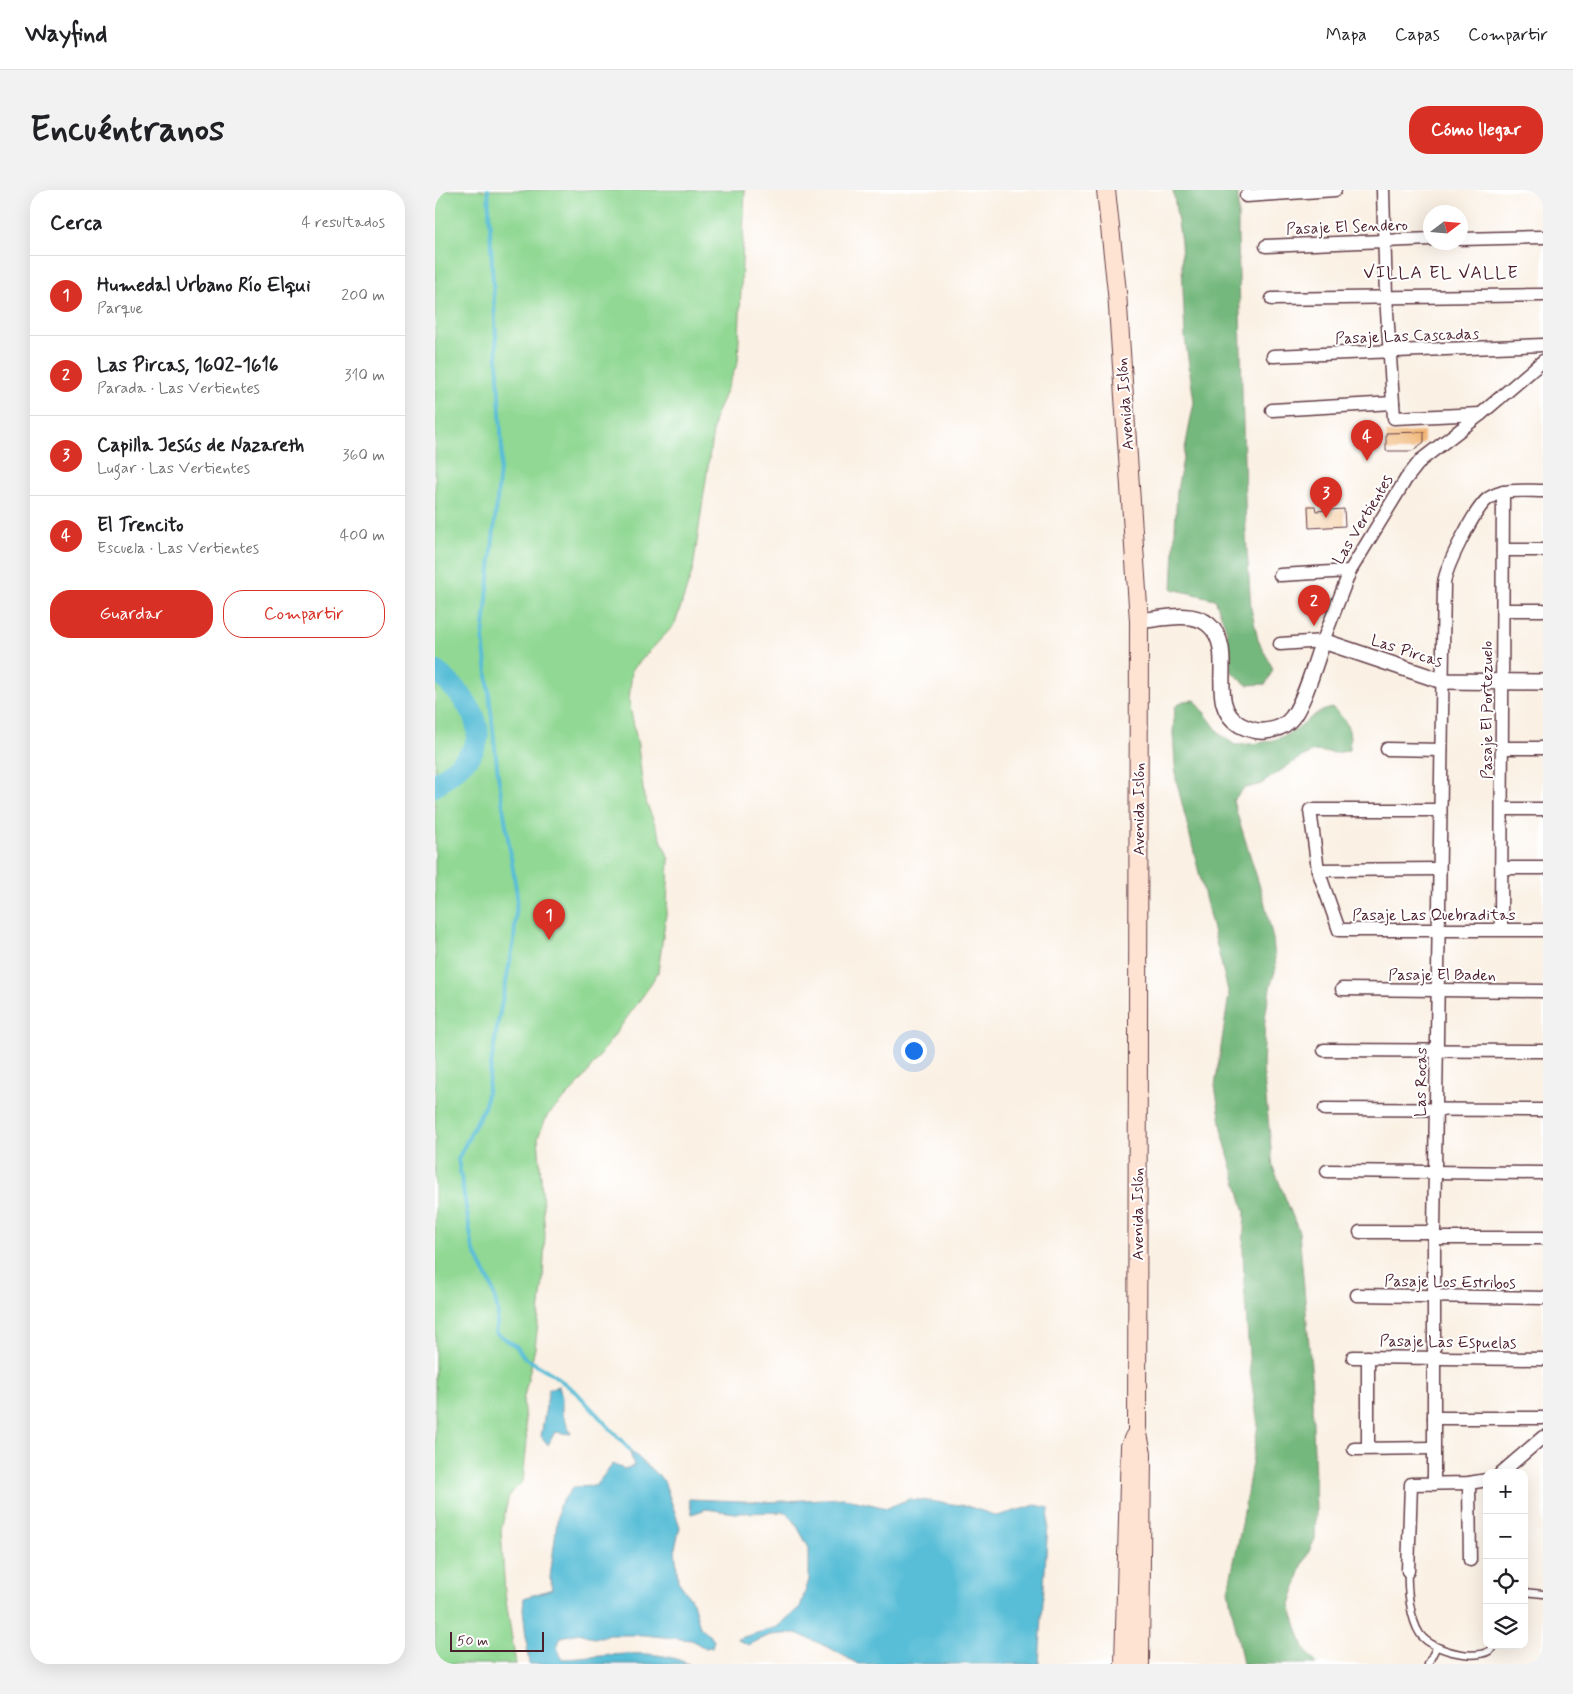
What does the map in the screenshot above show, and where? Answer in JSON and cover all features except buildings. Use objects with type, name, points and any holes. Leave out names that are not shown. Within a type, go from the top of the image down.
[{"type":"main road","name":"Avenida Islón","points":[[1106,190],[1117,292],[1139,621],[1137,1429],[1143,1454],[1140,1664]]},
{"type":"main road","name":"Avenida Islón","points":[[1125,1664],[1130,1446],[1137,1429]]},
{"type":"street","points":[[1246,196],[1335,190]]},
{"type":"street","points":[[1383,190],[1394,418],[1481,414]]},
{"type":"street","points":[[1468,239],[1543,237]]},
{"type":"street","name":"Pasaje El Sendero","points":[[1265,246],[1423,239]]},
{"type":"street","points":[[1272,299],[1543,295]]},
{"type":"street","name":"Pasaje Las Cascadas","points":[[1273,356],[1390,353],[1543,345]]},
{"type":"street","name":"Las Vertientes","points":[[1139,621],[1194,617],[1203,620],[1211,626],[1217,636],[1220,650],[1223,699],[1226,711],[1232,720],[1255,731],[1280,728],[1290,720],[1304,692],[1350,571],[1406,479],[1421,460],[1481,414],[1543,361]]},
{"type":"street","points":[[1272,410],[1393,403]]},
{"type":"street","points":[[1503,492],[1543,491]]},
{"type":"street","name":"Pasaje El Portezuelo","points":[[1501,929],[1503,868],[1503,492]]},
{"type":"street","name":"Las Rocas","points":[[1434,1484],[1434,1235],[1438,869],[1445,573],[1469,525],[1488,498],[1503,492]]},
{"type":"street","points":[[1503,550],[1543,550]]},
{"type":"street","points":[[1280,575],[1350,571]]},
{"type":"street","points":[[1503,610],[1543,610]]},
{"type":"street","points":[[1279,644],[1323,641]]},
{"type":"street","name":"Las Pircas","points":[[1323,641],[1442,680],[1543,682]]},
{"type":"street","points":[[1503,748],[1543,748]]},
{"type":"street","points":[[1387,749],[1441,750]]},
{"type":"street","points":[[1503,809],[1543,808]]},
{"type":"street","name":"Pasaje Las Quebraditas","points":[[1440,810],[1311,810],[1318,870],[1339,930],[1543,930]]},
{"type":"street","points":[[1503,868],[1543,868]]},
{"type":"street","points":[[1318,870],[1438,869]]},
{"type":"street","name":"Pasaje El Baden","points":[[1341,989],[1543,991]]},
{"type":"street","points":[[1324,1050],[1543,1051]]},
{"type":"street","points":[[1325,1109],[1543,1110]]},
{"type":"street","points":[[1327,1171],[1543,1173]]},
{"type":"street","points":[[1361,1232],[1543,1238]]},
{"type":"street","name":"Pasaje Los Estribos","points":[[1357,1295],[1543,1298]]},
{"type":"street","name":"Pasaje Las Espuelas","points":[[1353,1357],[1543,1359]]},
{"type":"street","points":[[1368,1357],[1368,1448]]},
{"type":"street","points":[[1434,1418],[1543,1418]]},
{"type":"street","points":[[1506,1469],[1543,1438]]},
{"type":"street","points":[[1354,1448],[1434,1448]]},
{"type":"street","points":[[1408,1571],[1411,1484],[1469,1483],[1483,1481]]},
{"type":"street","points":[[1469,1483],[1470,1560]]},
{"type":"lane","points":[[1408,1571],[1406,1592],[1420,1634],[1436,1648],[1455,1656],[1484,1658],[1494,1649]]},
{"type":"lane","points":[[1528,1592],[1543,1594]]},
{"type":"lane","points":[[1428,1664],[1436,1648]]},
{"type":"green space","points":[[435,190],[745,190],[738,362],[715,417],[693,569],[675,624],[632,670],[629,701],[638,746],[644,797],[669,859],[667,907],[658,972],[579,1084],[547,1116],[538,1137],[545,1234],[543,1280],[535,1348],[523,1401],[527,1441],[523,1481],[509,1495],[501,1530],[505,1594],[516,1664],[435,1664]]},
{"type":"green space","points":[[1173,190],[1238,190],[1246,535],[1251,608],[1258,640],[1273,669],[1266,684],[1247,685],[1232,672],[1226,628],[1215,599],[1172,589],[1177,490],[1194,402],[1185,337],[1181,242]]},
{"type":"green space","points":[[1195,700],[1221,735],[1235,745],[1261,743],[1280,738],[1292,732],[1318,713],[1333,708],[1348,727],[1350,737],[1349,750],[1337,753],[1314,751],[1298,759],[1261,784],[1243,789],[1233,801],[1264,900],[1273,939],[1276,968],[1270,988],[1265,1018],[1263,1069],[1273,1167],[1299,1232],[1311,1367],[1316,1510],[1315,1539],[1301,1568],[1290,1605],[1304,1648],[1317,1664],[1243,1664],[1228,1590],[1242,1524],[1258,1425],[1250,1370],[1244,1282],[1245,1212],[1224,1140],[1215,1086],[1229,995],[1176,779],[1173,733],[1175,707],[1183,701]]},
{"type":"water","points":[[559,1386],[562,1398],[562,1413],[571,1434],[555,1432],[548,1445],[541,1436],[549,1389]]},
{"type":"water","points":[[629,1449],[664,1481],[680,1527],[675,1548],[678,1581],[693,1602],[700,1627],[714,1640],[712,1647],[705,1648],[691,1640],[644,1635],[611,1635],[594,1638],[579,1633],[561,1637],[557,1647],[562,1659],[642,1654],[674,1658],[689,1664],[529,1664],[523,1609],[524,1598],[552,1589],[550,1578],[559,1506],[573,1487],[595,1486],[613,1464],[624,1469],[634,1466]]},
{"type":"water","points":[[843,1498],[887,1508],[909,1499],[929,1501],[967,1506],[997,1516],[1036,1505],[1049,1508],[1039,1664],[858,1664],[830,1648],[796,1633],[770,1635],[748,1645],[737,1639],[777,1627],[800,1607],[809,1580],[809,1548],[794,1521],[786,1512],[735,1513],[706,1509],[692,1514],[689,1499],[766,1502]]},
{"type":"waterway","points":[[488,190],[502,450],[483,638],[498,775],[517,895],[514,941],[497,1027],[485,1105],[458,1159],[473,1249],[492,1287],[498,1312],[496,1333],[516,1346],[525,1358],[551,1373],[577,1393],[629,1449]]},
{"type":"waterway","points":[[435,671],[460,694],[473,715],[477,727],[477,738],[471,753],[435,786]]},
{"type":"place","name":"El Trencito","points":[[1367,461]]},
{"type":"place","name":"Capilla Jesús de Nazareth","points":[[1326,518]]},
{"type":"place","name":"Las Pircas, 1602-1616","points":[[1314,626]]},
{"type":"place","name":"Humedal Urbano Río Elqui","points":[[549,940]]},
{"type":"district","name":"VILLA EL VALLE","points":[[1441,272]]}]
